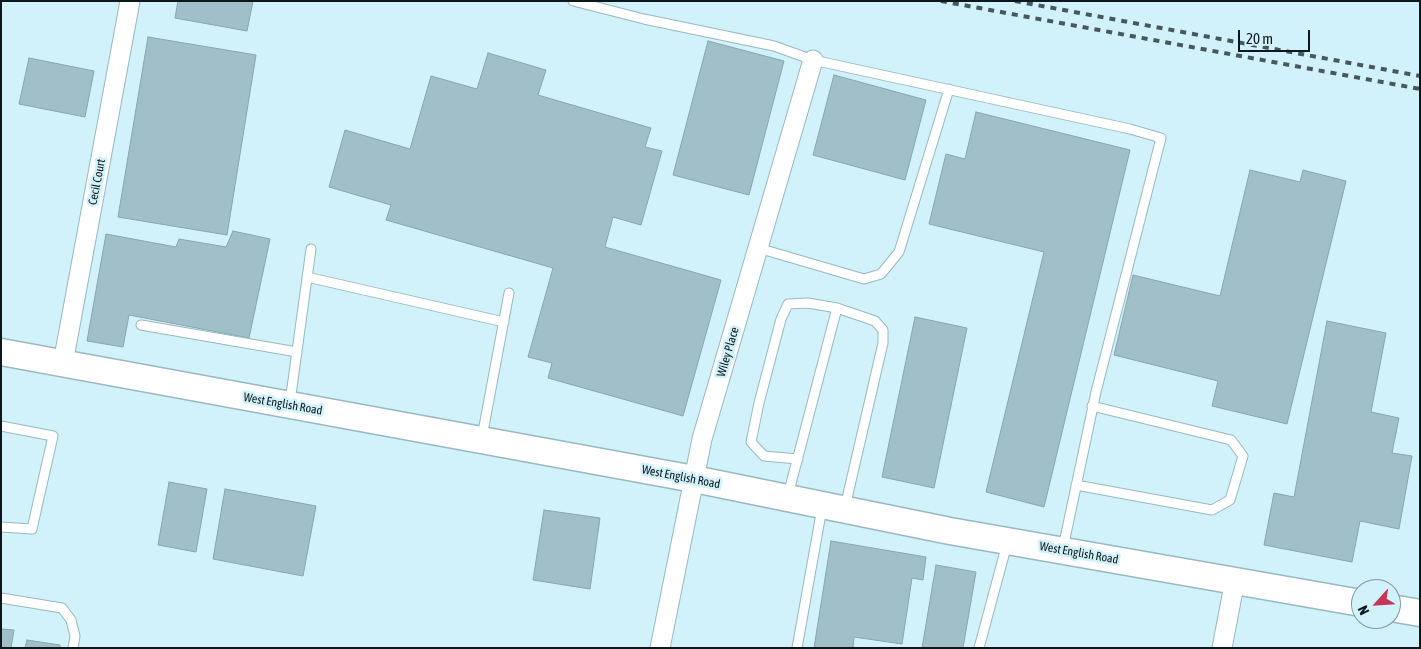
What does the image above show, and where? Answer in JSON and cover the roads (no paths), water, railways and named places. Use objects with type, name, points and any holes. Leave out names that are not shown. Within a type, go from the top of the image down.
[{"type":"main road","name":"West English Road","points":[[1,352],[694,479],[1007,541],[1351,601]]},
{"type":"main road","points":[[1401,610],[1420,614]]},
{"type":"street","name":"Cecil Court","points":[[63,363],[130,1]]},
{"type":"street","name":"Wiley Place","points":[[660,648],[702,439],[813,60]]},
{"type":"street","points":[[1222,648],[1235,580]]},
{"type":"lane","points":[[573,1],[644,19],[774,46],[813,60],[1130,129],[1161,138],[1092,406],[1062,550]]},
{"type":"lane","points":[[758,248],[864,279],[881,274],[899,252],[948,89]]},
{"type":"lane","points":[[290,405],[311,249]]},
{"type":"lane","points":[[307,277],[504,322]]},
{"type":"lane","points":[[481,440],[509,293]]},
{"type":"lane","points":[[797,648],[833,507],[883,343],[883,330],[875,321],[836,308],[808,303],[788,304],[782,319],[759,403],[751,442],[764,456],[798,459]]},
{"type":"lane","points":[[788,498],[836,308]]},
{"type":"lane","points":[[141,325],[297,352]]},
{"type":"lane","points":[[1076,486],[1212,510],[1230,500],[1243,456],[1231,440],[1092,406]]},
{"type":"lane","points":[[1,426],[53,436],[32,529],[1,526]]},
{"type":"lane","points":[[979,648],[1007,541]]},
{"type":"lane","points":[[1,598],[62,608],[71,620],[75,636],[73,648]]},
{"type":"railway","points":[[941,1],[1420,89]]},
{"type":"railway","points":[[1015,1],[1420,76]]}]
